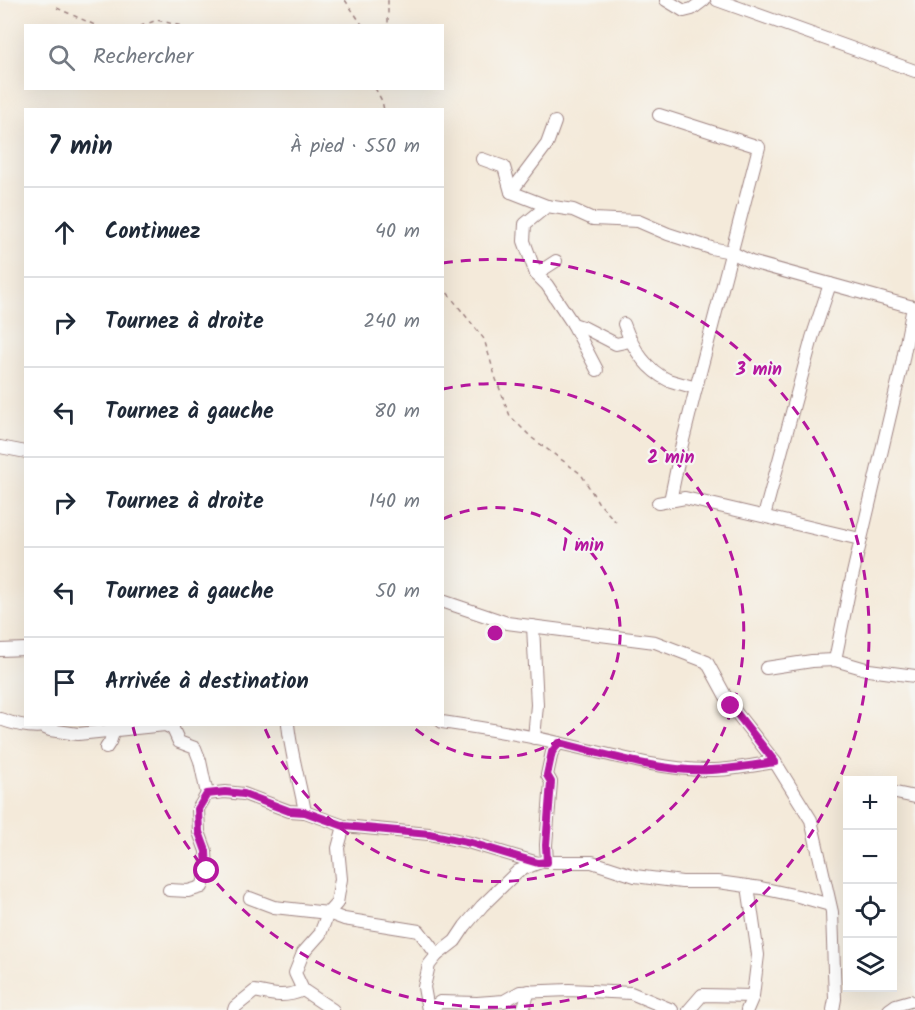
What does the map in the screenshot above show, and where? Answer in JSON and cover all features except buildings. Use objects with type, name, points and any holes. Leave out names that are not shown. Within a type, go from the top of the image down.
[{"type":"street","points":[[666,0],[684,11],[692,9],[704,0]]},
{"type":"street","points":[[717,0],[915,71]]},
{"type":"street","points":[[659,115],[759,147],[681,448],[664,502],[685,498],[860,539]]},
{"type":"street","points":[[511,192],[547,144],[555,122]]},
{"type":"street","points":[[482,159],[504,167],[511,192]]},
{"type":"street","points":[[511,192],[547,206],[573,210],[593,219],[638,221],[668,234],[731,252],[752,262],[914,307],[889,424],[849,586],[835,660]]},
{"type":"street","points":[[547,206],[525,224],[524,241],[536,273],[573,324],[597,370]]},
{"type":"street","points":[[536,273],[556,261]]},
{"type":"street","points":[[764,516],[812,338],[830,284]]},
{"type":"street","points":[[573,324],[616,344],[630,341]]},
{"type":"street","points":[[624,324],[630,341],[645,364],[667,379],[696,388]]},
{"type":"street","points":[[0,447],[24,452]]},
{"type":"street","points":[[444,602],[507,623],[655,642],[707,662],[731,706],[775,762],[811,820],[832,912],[834,1009]]},
{"type":"street","points":[[533,626],[537,705],[534,738]]},
{"type":"street","points":[[0,650],[24,649]]},
{"type":"street","points":[[766,668],[835,660],[869,670],[915,676]]},
{"type":"street","points":[[0,719],[24,725]]},
{"type":"street","points":[[444,722],[559,743],[668,768],[710,770],[775,762]]},
{"type":"street","points":[[46,726],[50,730],[78,734],[137,726]]},
{"type":"street","points":[[288,726],[291,751],[305,812]]},
{"type":"street","points":[[169,890],[188,891],[202,887],[207,871],[206,851],[199,832],[198,809],[207,794],[200,761],[195,748],[179,742],[173,727]]},
{"type":"street","points":[[106,748],[114,730]]},
{"type":"street","points":[[542,862],[546,845],[551,782],[547,775],[552,752],[559,743]]},
{"type":"street","points":[[207,794],[225,792],[244,794],[289,811],[305,812],[344,826],[429,834],[542,862],[592,862],[635,876],[682,882],[718,882],[748,886],[830,905]]},
{"type":"street","points":[[897,793],[915,797]]},
{"type":"street","points":[[333,1010],[303,990],[295,973],[303,953],[320,934],[328,913],[337,903],[341,879],[338,848],[344,826]]},
{"type":"street","points":[[542,862],[518,871],[482,906],[454,941],[429,965],[424,987],[428,1010],[440,1002],[477,1004],[504,1001],[520,992],[569,990],[632,993],[672,1010]]},
{"type":"street","points":[[747,1010],[753,996],[758,955],[748,886]]},
{"type":"street","points":[[250,898],[274,907],[328,913],[344,919],[419,931],[437,955]]},
{"type":"street","points":[[234,1010],[235,1006],[255,991],[292,995],[303,990]]},
{"type":"street","points":[[523,1010],[529,991]]},
{"type":"street","points":[[689,1010],[702,995],[753,996]]},
{"type":"street","points":[[890,1010],[910,1000]]},
{"type":"path","points":[[345,0],[362,24]]},
{"type":"path","points":[[388,0],[388,24]]},
{"type":"path","points":[[57,8],[93,24]]},
{"type":"path","points":[[146,24],[157,20],[174,24]]},
{"type":"path","points":[[376,90],[384,108]]},
{"type":"path","points":[[444,289],[484,339],[510,416],[532,438],[581,474],[598,502],[616,522]]},
{"type":"route","points":[[207,871],[206,851],[199,832],[198,809],[207,794],[225,792],[244,794],[289,811],[305,812],[344,826],[429,834],[471,843],[538,863],[547,862],[546,845],[551,782],[547,775],[552,752],[559,743],[668,768],[710,770],[775,762],[731,706]]}]
